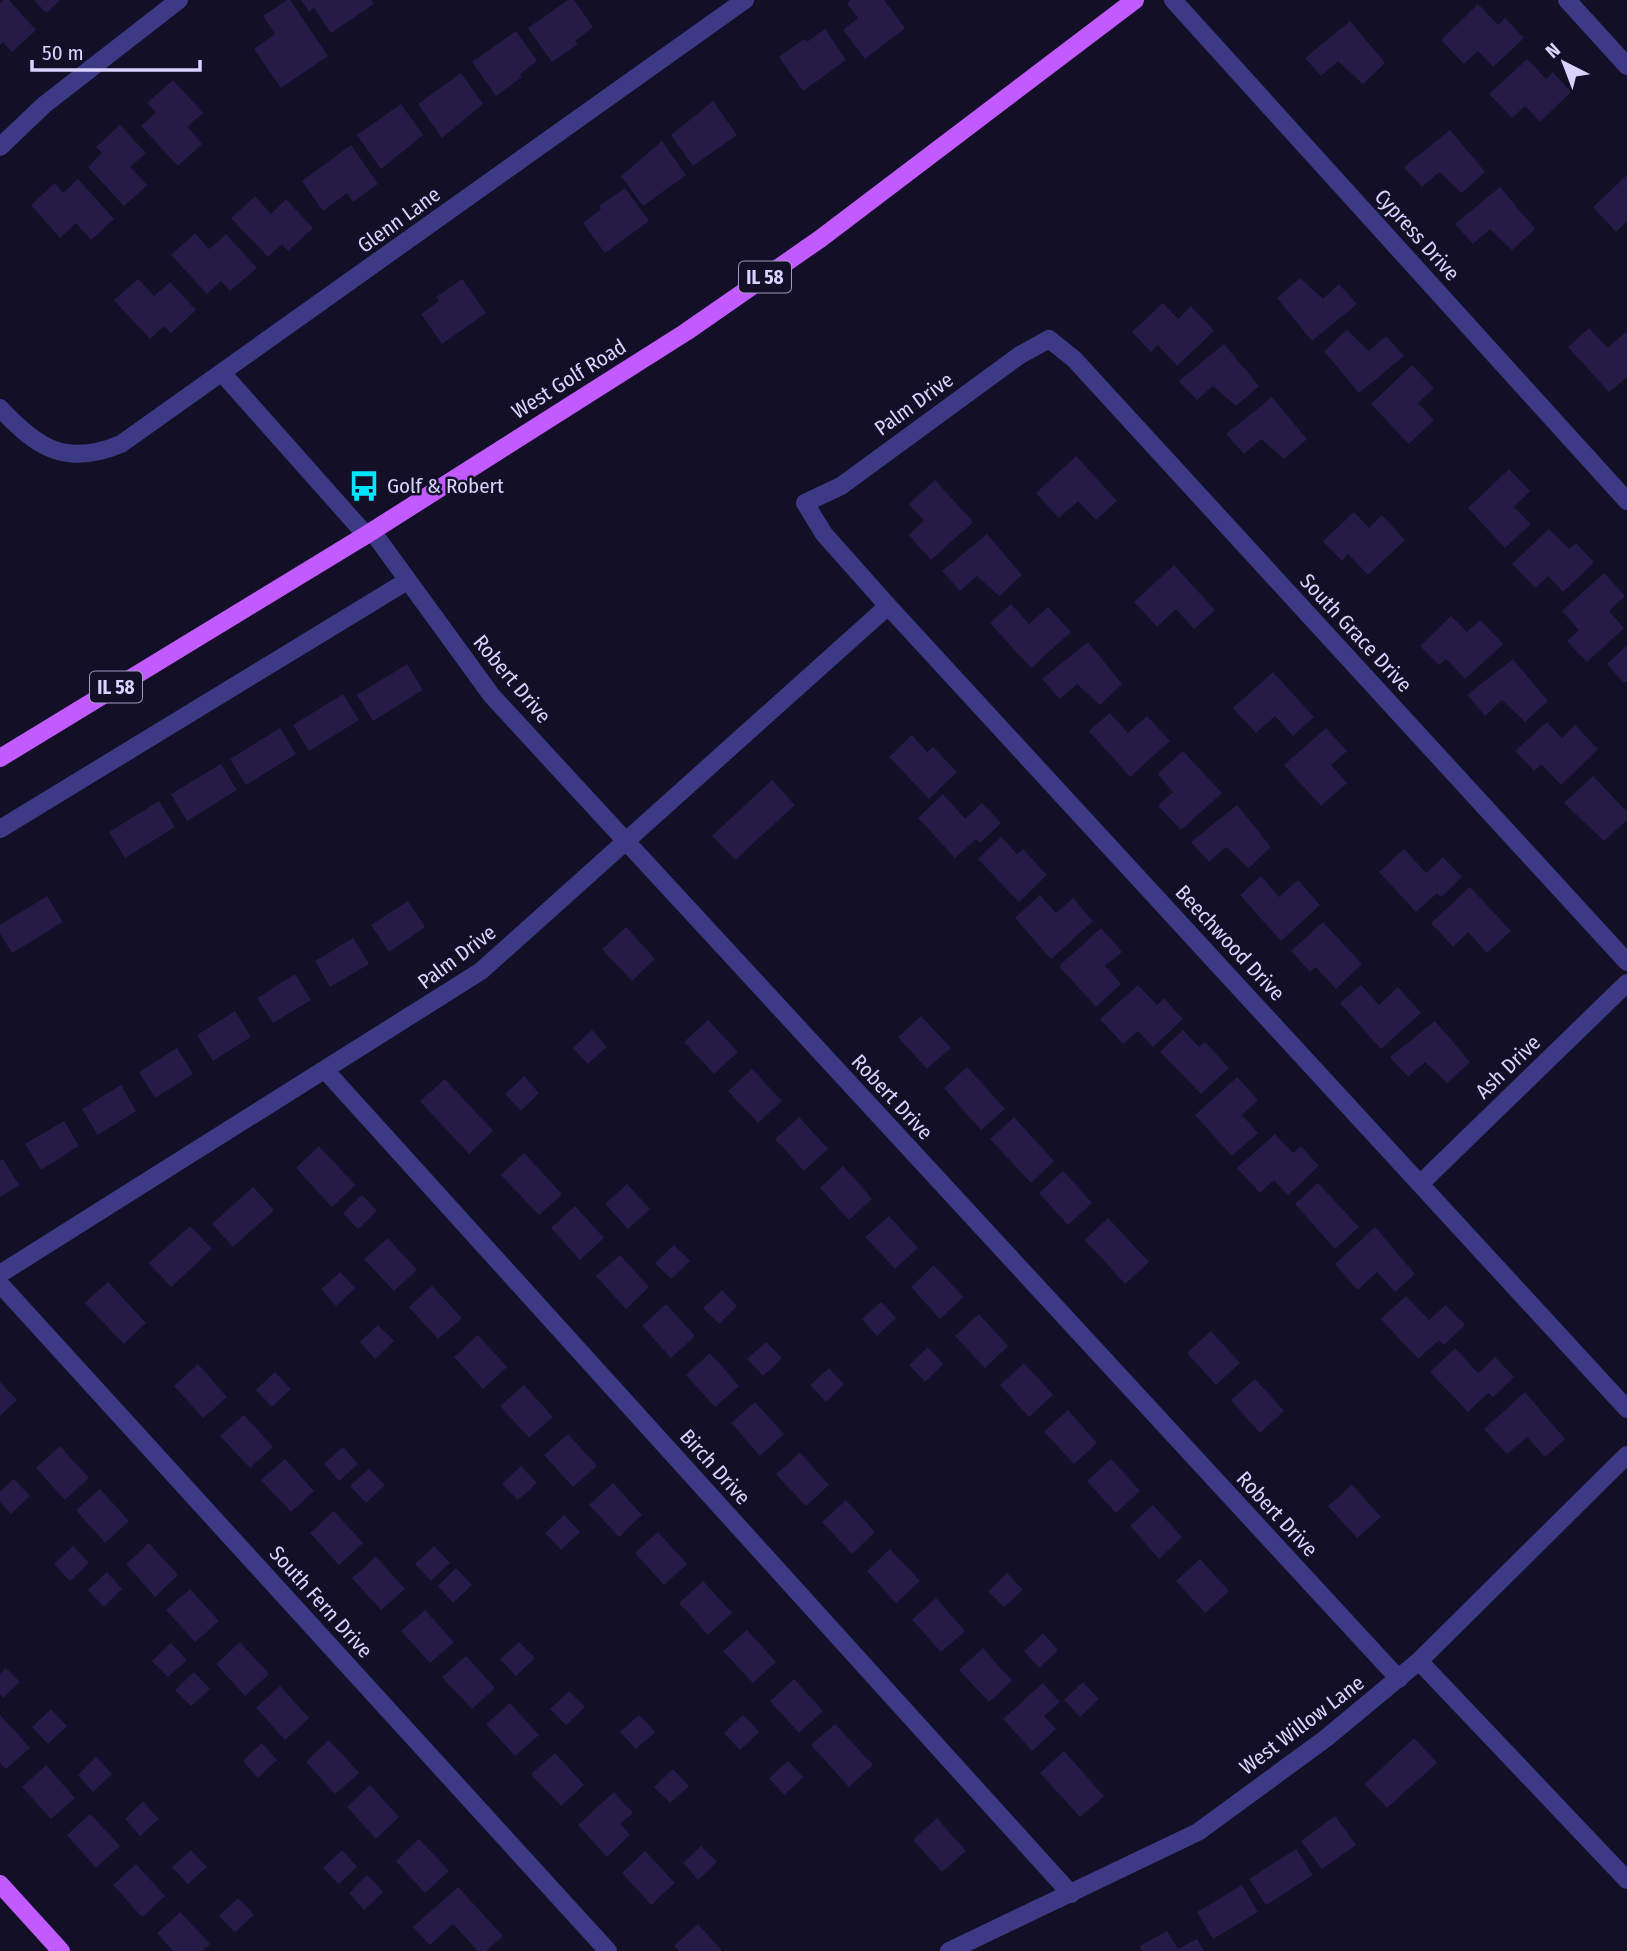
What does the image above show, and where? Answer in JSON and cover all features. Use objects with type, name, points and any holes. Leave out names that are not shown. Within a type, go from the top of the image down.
[{"type":"main road","name":"West Golf Road","points":[[0,758],[369,533],[686,332],[820,239],[1135,0]]},
{"type":"main road","points":[[0,1884],[61,1951]]},
{"type":"street","points":[[0,147],[44,105],[179,0]]},
{"type":"street","name":"Glenn Lane","points":[[0,408],[35,441],[70,455],[93,454],[121,444],[745,0]]},
{"type":"street","name":"Cypress Drive","points":[[1172,0],[1627,501]]},
{"type":"street","points":[[1567,0],[1627,66]]},
{"type":"street","name":"Palm Drive","points":[[805,503],[841,485],[1020,355],[1049,339]]},
{"type":"street","name":"South Grace Drive","points":[[1049,339],[1083,369],[1627,962]]},
{"type":"street","name":"Robert Drive","points":[[223,374],[369,533],[492,696],[1399,1679]]},
{"type":"street","name":"Beechwood Drive","points":[[805,503],[824,534],[888,606],[1627,1409]]},
{"type":"street","points":[[0,829],[407,581]]},
{"type":"street","name":"Palm Drive","points":[[0,1274],[481,971],[888,606]]},
{"type":"street","name":"Ash Drive","points":[[1420,1184],[1627,983]]},
{"type":"street","name":"Birch Drive","points":[[325,1070],[1071,1894]]},
{"type":"street","name":"South Fern Drive","points":[[0,1284],[608,1951]]},
{"type":"street","name":"West Willow Lane","points":[[949,1951],[1198,1832],[1325,1739],[1399,1679],[1627,1455]]},
{"type":"street","points":[[1419,1661],[1627,1881]]},
{"type":"building","points":[[9,0],[36,30],[12,52],[3,42],[0,45],[0,3]]},
{"type":"building","points":[[34,0],[60,0],[46,13]]},
{"type":"building","points":[[290,0],[328,56],[281,88],[254,49],[275,34],[263,16]]},
{"type":"building","points":[[301,0],[371,0],[374,4],[331,33],[314,8],[309,12]]},
{"type":"building","points":[[568,0],[574,0],[593,27],[575,41],[578,44],[552,62],[528,28]]},
{"type":"building","points":[[851,0],[884,0],[905,28],[865,59],[843,30],[858,18],[847,3]]},
{"type":"building","points":[[1478,4],[1498,25],[1505,18],[1524,38],[1493,67],[1478,51],[1464,64],[1441,40]]},
{"type":"building","points":[[1350,21],[1385,63],[1363,84],[1338,61],[1321,76],[1305,58]]},
{"type":"building","points":[[825,29],[846,60],[803,91],[779,57],[804,39],[807,42]]},
{"type":"building","points":[[516,31],[537,61],[520,74],[522,77],[496,96],[472,62]]},
{"type":"building","points":[[1527,59],[1546,79],[1553,72],[1571,92],[1540,122],[1525,106],[1512,118],[1489,94]]},
{"type":"building","points":[[461,73],[483,104],[442,138],[418,104]]},
{"type":"building","points":[[173,80],[203,113],[187,127],[202,144],[178,166],[141,126],[156,113],[147,103]]},
{"type":"building","points":[[713,101],[737,135],[693,166],[671,135]]},
{"type":"building","points":[[401,104],[423,135],[381,169],[357,135]]},
{"type":"building","points":[[120,125],[146,153],[130,167],[147,185],[124,206],[88,167],[102,153],[96,147]]},
{"type":"building","points":[[1450,130],[1485,172],[1462,193],[1439,172],[1422,187],[1404,167]]},
{"type":"building","points":[[662,141],[686,175],[643,206],[621,176]]},
{"type":"building","points":[[351,145],[378,184],[353,202],[347,193],[323,211],[302,181]]},
{"type":"building","points":[[1627,175],[1627,221],[1616,232],[1593,207]]},
{"type":"building","points":[[78,179],[114,219],[91,240],[76,223],[60,238],[31,205],[55,183],[63,193]]},
{"type":"building","points":[[1500,187],[1535,229],[1512,250],[1490,229],[1473,244],[1455,224]]},
{"type":"building","points":[[625,188],[649,221],[605,253],[583,223],[601,209],[599,206]]},
{"type":"building","points":[[255,196],[271,214],[286,199],[313,228],[288,251],[282,244],[268,257],[231,218]]},
{"type":"building","points":[[195,233],[209,249],[226,234],[257,268],[230,291],[221,281],[207,294],[171,255]]},
{"type":"building","points":[[1300,278],[1323,299],[1339,284],[1357,304],[1312,341],[1277,298]]},
{"type":"building","points":[[138,279],[154,296],[170,282],[196,310],[171,333],[164,326],[150,339],[114,300]]},
{"type":"building","points":[[462,279],[486,313],[442,344],[421,314],[439,301],[436,297]]},
{"type":"building","points":[[1163,303],[1178,319],[1191,306],[1214,331],[1177,366],[1158,345],[1151,352],[1132,332]]},
{"type":"building","points":[[1589,328],[1608,348],[1627,331],[1627,377],[1609,392],[1568,347]]},
{"type":"building","points":[[1347,330],[1369,351],[1386,336],[1404,356],[1359,393],[1324,351]]},
{"type":"building","points":[[1224,344],[1259,386],[1236,406],[1213,386],[1197,400],[1179,381]]},
{"type":"building","points":[[1412,365],[1434,388],[1418,403],[1434,420],[1409,444],[1371,404]]},
{"type":"building","points":[[1272,397],[1307,439],[1284,459],[1261,439],[1244,454],[1226,434]]},
{"type":"building","points":[[1076,456],[1117,501],[1096,520],[1078,501],[1059,518],[1036,493]]},
{"type":"building","points":[[1509,469],[1530,491],[1514,507],[1531,524],[1505,548],[1468,508]]},
{"type":"building","points":[[935,480],[973,522],[931,560],[909,535],[924,521],[909,504]]},
{"type":"building","points":[[1354,512],[1369,528],[1382,515],[1405,540],[1368,575],[1348,554],[1342,561],[1323,541]]},
{"type":"building","points":[[1549,529],[1569,549],[1576,543],[1594,562],[1563,592],[1548,576],[1535,588],[1512,564]]},
{"type":"building","points":[[987,534],[1022,575],[999,596],[977,576],[960,591],[942,571]]},
{"type":"building","points":[[1174,565],[1215,610],[1194,629],[1176,609],[1157,627],[1134,602]]},
{"type":"building","points":[[1604,573],[1625,596],[1609,611],[1624,628],[1587,662],[1567,641],[1579,630],[1562,611]]},
{"type":"building","points":[[1011,604],[1029,624],[1048,607],[1071,632],[1031,668],[990,623]]},
{"type":"building","points":[[1451,616],[1467,632],[1480,620],[1503,644],[1465,679],[1446,659],[1439,665],[1420,646]]},
{"type":"building","points":[[1088,642],[1122,684],[1100,705],[1077,684],[1060,699],[1042,679]]},
{"type":"building","points":[[1627,645],[1627,681],[1624,683],[1607,664]]},
{"type":"building","points":[[1513,659],[1548,701],[1525,722],[1502,700],[1485,716],[1467,695]]},
{"type":"building","points":[[407,664],[423,690],[373,721],[357,695]]},
{"type":"building","points":[[1273,672],[1314,717],[1293,736],[1275,716],[1256,733],[1233,708]]},
{"type":"building","points":[[343,694],[359,720],[309,751],[293,725]]},
{"type":"building","points":[[1110,713],[1128,733],[1147,716],[1170,741],[1130,777],[1089,731]]},
{"type":"building","points":[[1547,722],[1562,738],[1575,725],[1598,749],[1561,785],[1541,764],[1534,771],[1515,751]]},
{"type":"building","points":[[280,728],[296,754],[246,785],[230,759]]},
{"type":"building","points":[[1326,728],[1347,751],[1331,765],[1347,783],[1321,806],[1284,765]]},
{"type":"building","points":[[912,735],[927,752],[933,747],[957,772],[929,799],[889,757]]},
{"type":"building","points":[[1183,751],[1222,793],[1181,830],[1158,806],[1173,792],[1158,774]]},
{"type":"building","points":[[221,764],[237,790],[187,821],[171,794]]},
{"type":"building","points":[[1593,776],[1627,812],[1627,820],[1604,841],[1564,803]]},
{"type":"building","points":[[772,780],[795,805],[735,860],[712,836]]},
{"type":"building","points":[[943,794],[965,819],[982,803],[1001,823],[980,843],[976,839],[955,858],[918,818]]},
{"type":"building","points":[[159,801],[175,827],[125,858],[109,832]]},
{"type":"building","points":[[1237,805],[1271,847],[1249,868],[1226,847],[1209,862],[1191,842]]},
{"type":"building","points":[[1001,837],[1017,854],[1023,849],[1047,875],[1019,902],[978,859]]},
{"type":"building","points":[[1404,849],[1426,873],[1443,857],[1462,877],[1441,897],[1437,893],[1416,912],[1379,872]]},
{"type":"building","points":[[1261,876],[1279,897],[1298,880],[1320,905],[1281,941],[1240,895]]},
{"type":"building","points":[[1470,887],[1511,931],[1487,953],[1468,932],[1453,947],[1431,923]]},
{"type":"building","points":[[1040,895],[1056,913],[1073,898],[1093,921],[1051,959],[1015,918]]},
{"type":"building","points":[[47,896],[63,922],[12,953],[0,933],[0,925]]},
{"type":"building","points":[[408,901],[425,927],[389,952],[371,925]]},
{"type":"building","points":[[1323,922],[1362,964],[1336,989],[1316,967],[1310,972],[1291,951]]},
{"type":"building","points":[[626,927],[655,959],[632,981],[602,949]]},
{"type":"building","points":[[1101,928],[1122,952],[1105,966],[1121,984],[1096,1007],[1059,966]]},
{"type":"building","points":[[353,938],[369,964],[330,987],[315,961]]},
{"type":"building","points":[[295,974],[311,1000],[273,1023],[257,998]]},
{"type":"building","points":[[1138,985],[1157,1005],[1164,998],[1183,1019],[1153,1047],[1138,1031],[1123,1044],[1100,1019]]},
{"type":"building","points":[[1361,985],[1379,1005],[1398,987],[1421,1013],[1381,1049],[1340,1003]]},
{"type":"building","points":[[235,1011],[251,1037],[213,1061],[197,1035]]},
{"type":"building","points":[[921,1016],[951,1048],[927,1069],[898,1037]]},
{"type":"building","points":[[708,1020],[738,1052],[714,1074],[684,1042]]},
{"type":"building","points":[[1435,1021],[1470,1062],[1447,1083],[1425,1062],[1408,1077],[1390,1057]]},
{"type":"building","points":[[592,1030],[607,1047],[588,1064],[573,1048]]},
{"type":"building","points":[[1183,1030],[1199,1047],[1205,1042],[1229,1068],[1201,1094],[1160,1052]]},
{"type":"building","points":[[177,1048],[193,1074],[155,1098],[139,1072]]},
{"type":"building","points":[[967,1067],[1005,1109],[981,1130],[944,1088]]},
{"type":"building","points":[[752,1069],[782,1101],[758,1123],[728,1091]]},
{"type":"building","points":[[524,1076],[539,1093],[521,1111],[505,1094]]},
{"type":"building","points":[[1237,1077],[1258,1100],[1242,1115],[1258,1133],[1232,1156],[1195,1115]]},
{"type":"building","points":[[445,1079],[493,1131],[469,1154],[420,1101]]},
{"type":"building","points":[[121,1085],[136,1111],[98,1135],[82,1109]]},
{"type":"building","points":[[799,1117],[828,1149],[804,1171],[775,1139]]},
{"type":"building","points":[[1014,1117],[1054,1161],[1031,1183],[990,1139]]},
{"type":"building","points":[[64,1121],[79,1146],[41,1170],[25,1144]]},
{"type":"building","points":[[1275,1134],[1293,1153],[1301,1146],[1319,1166],[1288,1195],[1274,1180],[1260,1193],[1237,1168]]},
{"type":"building","points":[[319,1146],[355,1185],[332,1207],[296,1168]]},
{"type":"building","points":[[524,1153],[562,1194],[539,1215],[501,1175]]},
{"type":"building","points":[[3,1159],[19,1185],[0,1197],[0,1161]]},
{"type":"building","points":[[843,1166],[872,1199],[849,1220],[820,1188]]},
{"type":"building","points":[[1063,1171],[1092,1203],[1068,1225],[1039,1193]]},
{"type":"building","points":[[1318,1183],[1359,1227],[1335,1249],[1295,1204]]},
{"type":"building","points":[[627,1184],[650,1209],[628,1229],[605,1204]]},
{"type":"building","points":[[253,1187],[274,1210],[233,1247],[212,1224]]},
{"type":"building","points":[[362,1195],[377,1211],[358,1229],[343,1213]]},
{"type":"building","points":[[575,1206],[604,1238],[580,1260],[551,1228]]},
{"type":"building","points":[[889,1216],[918,1248],[895,1269],[865,1237]]},
{"type":"building","points":[[1108,1218],[1149,1262],[1125,1284],[1085,1240]]},
{"type":"building","points":[[190,1226],[212,1249],[171,1287],[149,1263]]},
{"type":"building","points":[[1375,1227],[1415,1274],[1395,1292],[1377,1272],[1358,1290],[1335,1264]]},
{"type":"building","points":[[388,1238],[417,1270],[394,1291],[364,1259]]},
{"type":"building","points":[[674,1245],[690,1261],[671,1279],[655,1263]]},
{"type":"building","points":[[620,1255],[649,1287],[626,1309],[596,1276]]},
{"type":"building","points":[[934,1265],[963,1297],[940,1319],[911,1287]]},
{"type":"building","points":[[340,1272],[355,1288],[336,1306],[321,1289]]},
{"type":"building","points":[[108,1282],[146,1323],[124,1344],[85,1303]]},
{"type":"building","points":[[432,1286],[462,1318],[438,1339],[409,1307]]},
{"type":"building","points":[[722,1290],[737,1306],[719,1324],[703,1308]]},
{"type":"building","points":[[1406,1296],[1429,1320],[1446,1305],[1465,1325],[1444,1345],[1439,1340],[1418,1359],[1381,1319]]},
{"type":"building","points":[[881,1302],[896,1318],[877,1336],[862,1319]]},
{"type":"building","points":[[666,1304],[695,1336],[671,1358],[642,1326]]},
{"type":"building","points":[[979,1314],[1008,1346],[985,1368],[955,1336]]},
{"type":"building","points":[[378,1325],[394,1341],[375,1359],[360,1342]]},
{"type":"building","points":[[1211,1331],[1240,1363],[1216,1385],[1187,1353]]},
{"type":"building","points":[[478,1335],[507,1367],[483,1389],[454,1357]]},
{"type":"building","points":[[766,1342],[782,1358],[763,1376],[747,1359]]},
{"type":"building","points":[[928,1347],[943,1364],[925,1382],[909,1365]]},
{"type":"building","points":[[1455,1348],[1478,1373],[1495,1357],[1514,1377],[1493,1397],[1488,1393],[1468,1412],[1430,1372]]},
{"type":"building","points":[[710,1353],[739,1386],[715,1407],[686,1375]]},
{"type":"building","points":[[1024,1363],[1053,1395],[1029,1417],[1000,1385]]},
{"type":"building","points":[[198,1364],[227,1397],[203,1418],[174,1386]]},
{"type":"building","points":[[829,1368],[844,1384],[826,1402],[810,1385]]},
{"type":"building","points":[[275,1372],[291,1389],[272,1407],[256,1390]]},
{"type":"building","points":[[1255,1379],[1284,1411],[1260,1433],[1231,1400]]},
{"type":"building","points":[[0,1382],[17,1400],[0,1416]]},
{"type":"building","points":[[524,1385],[553,1417],[529,1438],[500,1406]]},
{"type":"building","points":[[1525,1392],[1565,1439],[1545,1457],[1527,1437],[1507,1454],[1484,1429]]},
{"type":"building","points":[[755,1402],[784,1434],[760,1456],[731,1423]]},
{"type":"building","points":[[1068,1410],[1097,1443],[1074,1464],[1044,1432]]},
{"type":"building","points":[[244,1415],[273,1447],[250,1468],[220,1436]]},
{"type":"building","points":[[568,1434],[597,1466],[573,1487],[544,1455]]},
{"type":"building","points":[[60,1446],[89,1478],[65,1500],[36,1468]]},
{"type":"building","points":[[343,1447],[358,1464],[339,1481],[324,1464]]},
{"type":"building","points":[[800,1453],[829,1485],[806,1506],[776,1474]]},
{"type":"building","points":[[285,1459],[314,1491],[291,1512],[261,1480]]},
{"type":"building","points":[[1111,1459],[1140,1491],[1116,1513],[1087,1481]]},
{"type":"building","points":[[521,1466],[537,1483],[518,1500],[502,1484]]},
{"type":"building","points":[[369,1469],[385,1485],[366,1503],[350,1486]]},
{"type":"building","points":[[14,1479],[30,1496],[11,1514],[0,1502],[0,1492]]},
{"type":"building","points":[[613,1483],[642,1515],[619,1537],[589,1505]]},
{"type":"building","points":[[1352,1485],[1381,1517],[1357,1538],[1328,1506]]},
{"type":"building","points":[[100,1489],[129,1521],[105,1543],[76,1510]]},
{"type":"building","points":[[846,1500],[875,1532],[852,1554],[822,1522]]},
{"type":"building","points":[[1153,1505],[1182,1537],[1159,1559],[1130,1526]]},
{"type":"building","points":[[334,1511],[363,1543],[339,1565],[310,1533]]},
{"type":"building","points":[[564,1515],[580,1532],[561,1550],[545,1533]]},
{"type":"building","points":[[658,1532],[687,1564],[664,1585],[635,1553]]},
{"type":"building","points":[[149,1543],[178,1575],[155,1597],[126,1564]]},
{"type":"building","points":[[73,1546],[89,1563],[70,1581],[54,1564]]},
{"type":"building","points":[[434,1546],[450,1563],[431,1581],[415,1564]]},
{"type":"building","points":[[890,1549],[920,1581],[896,1603],[867,1571]]},
{"type":"building","points":[[376,1557],[405,1589],[381,1610],[352,1578]]},
{"type":"building","points":[[1200,1559],[1229,1591],[1205,1613],[1176,1581]]},
{"type":"building","points":[[456,1568],[472,1585],[453,1603],[438,1586]]},
{"type":"building","points":[[107,1572],[122,1589],[104,1607],[88,1590]]},
{"type":"building","points":[[1007,1573],[1023,1590],[1004,1607],[988,1591]]},
{"type":"building","points":[[703,1581],[732,1613],[708,1635],[679,1603]]},
{"type":"building","points":[[190,1589],[219,1621],[195,1642],[166,1610]]},
{"type":"building","points":[[936,1598],[965,1631],[941,1652],[912,1620]]},
{"type":"building","points":[[425,1610],[454,1642],[430,1663],[401,1631]]},
{"type":"building","points":[[747,1630],[776,1662],[753,1683],[723,1651]]},
{"type":"building","points":[[1043,1633],[1058,1650],[1039,1668],[1024,1651]]},
{"type":"building","points":[[240,1642],[269,1674],[245,1696],[216,1664]]},
{"type":"building","points":[[519,1642],[535,1658],[516,1676],[500,1659]]},
{"type":"building","points":[[171,1643],[187,1660],[168,1677],[152,1661]]},
{"type":"building","points":[[983,1648],[1012,1681],[989,1702],[959,1670]]},
{"type":"building","points":[[466,1656],[495,1688],[472,1709],[442,1677]]},
{"type":"building","points":[[6,1668],[20,1682],[3,1698],[0,1694],[0,1674]]},
{"type":"building","points":[[194,1672],[210,1689],[191,1706],[175,1690]]},
{"type":"building","points":[[794,1679],[823,1711],[799,1733],[770,1701]]},
{"type":"building","points":[[1083,1682],[1099,1699],[1080,1717],[1064,1700]]},
{"type":"building","points":[[1043,1683],[1060,1702],[1044,1716],[1056,1729],[1032,1751],[1003,1719]]},
{"type":"building","points":[[280,1686],[309,1718],[285,1740],[256,1708]]},
{"type":"building","points":[[569,1691],[585,1707],[566,1725],[550,1709]]},
{"type":"building","points":[[510,1703],[539,1735],[515,1756],[486,1724]]},
{"type":"building","points":[[51,1709],[67,1726],[48,1744],[32,1727]]},
{"type":"building","points":[[0,1715],[30,1748],[6,1769],[0,1763]]},
{"type":"building","points":[[639,1715],[655,1732],[636,1749],[620,1732]]},
{"type":"building","points":[[743,1715],[759,1732],[740,1750],[724,1733]]},
{"type":"building","points":[[835,1724],[873,1765],[849,1787],[811,1745]]},
{"type":"building","points":[[1414,1738],[1437,1763],[1387,1808],[1365,1784]]},
{"type":"building","points":[[329,1740],[359,1773],[335,1794],[306,1762]]},
{"type":"building","points":[[262,1743],[277,1760],[258,1778],[243,1761]]},
{"type":"building","points":[[1064,1751],[1104,1796],[1080,1817],[1040,1773]]},
{"type":"building","points":[[555,1753],[584,1785],[561,1806],[531,1774]]},
{"type":"building","points":[[96,1757],[112,1774],[93,1792],[78,1775]]},
{"type":"building","points":[[788,1761],[803,1777],[784,1795],[769,1778]]},
{"type":"building","points":[[46,1765],[75,1798],[51,1819],[22,1787]]},
{"type":"building","points":[[673,1769],[689,1786],[670,1803],[654,1787]]},
{"type":"building","points":[[370,1785],[399,1817],[376,1839],[347,1807]]},
{"type":"building","points":[[614,1792],[633,1813],[620,1824],[630,1835],[607,1857],[578,1825]]},
{"type":"building","points":[[143,1801],[159,1819],[140,1836],[125,1819]]},
{"type":"building","points":[[90,1814],[120,1846],[96,1868],[67,1835]]},
{"type":"building","points":[[1335,1816],[1356,1845],[1322,1869],[1301,1841]]},
{"type":"building","points":[[937,1818],[966,1851],[942,1872],[913,1840]]},
{"type":"building","points":[[419,1839],[449,1871],[425,1893],[396,1861]]},
{"type":"building","points":[[701,1846],[717,1862],[698,1880],[683,1863]]},
{"type":"building","points":[[1296,1849],[1313,1875],[1266,1905],[1249,1879]]},
{"type":"building","points":[[191,1850],[207,1867],[188,1884],[172,1867]]},
{"type":"building","points":[[342,1850],[357,1867],[339,1884],[323,1868]]},
{"type":"building","points":[[645,1851],[675,1883],[651,1905],[622,1873]]},
{"type":"building","points":[[136,1864],[165,1896],[142,1917],[113,1885]]},
{"type":"building","points":[[367,1875],[383,1892],[364,1910],[349,1893]]},
{"type":"building","points":[[1242,1885],[1258,1912],[1213,1939],[1197,1912]]},
{"type":"building","points":[[458,1887],[503,1936],[486,1951],[478,1951],[453,1924],[430,1945],[413,1927]]},
{"type":"building","points":[[238,1898],[254,1915],[235,1932],[219,1916]]},
{"type":"building","points":[[180,1912],[210,1944],[202,1951],[173,1951],[157,1933]]},
{"type":"building","points":[[698,1924],[722,1951],[679,1951],[674,1946]]},
{"type":"building","points":[[1167,1931],[1178,1949],[1197,1939],[1204,1951],[1142,1951],[1140,1946]]},
{"type":"place","name":"Golf & Robert","points":[[364,486]]}]
